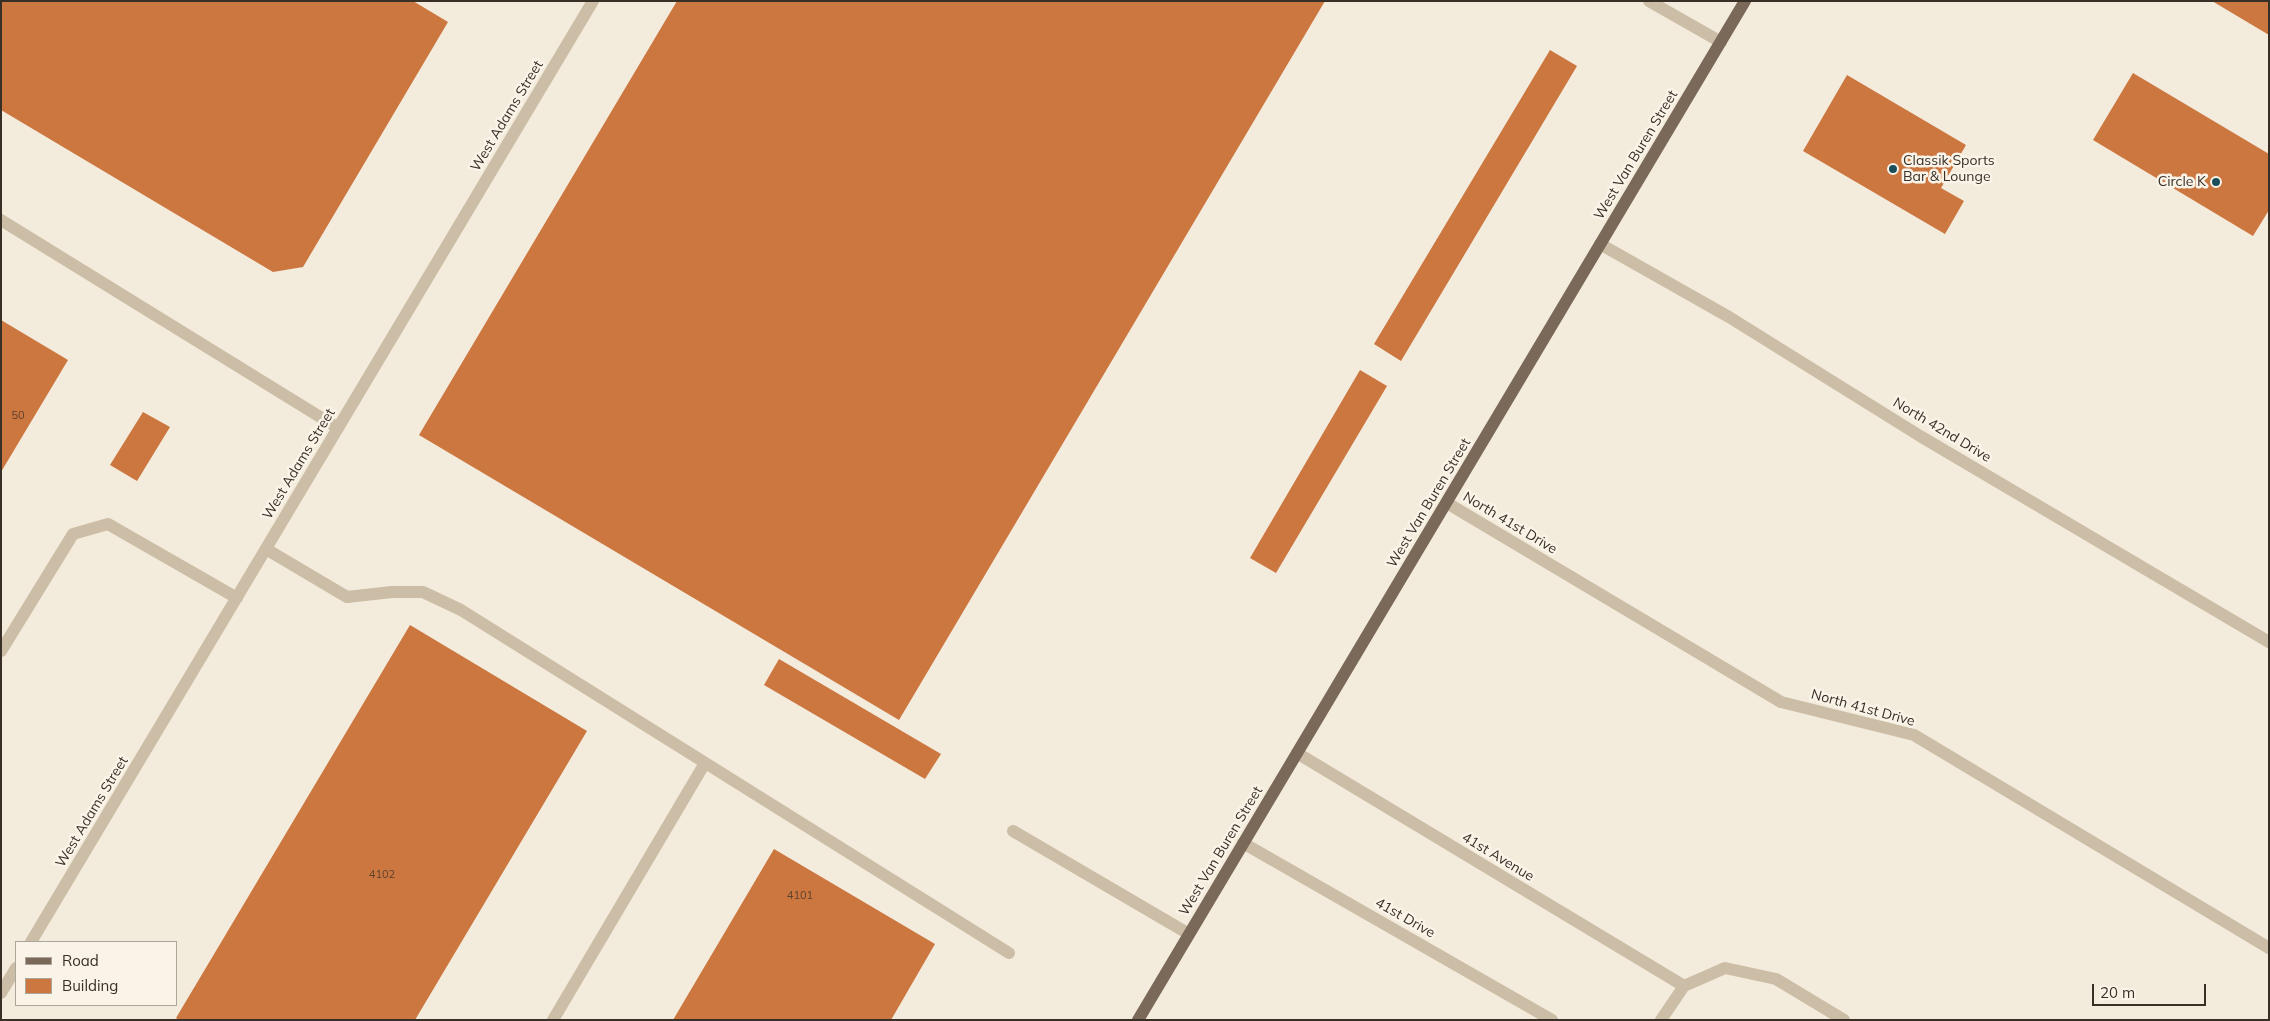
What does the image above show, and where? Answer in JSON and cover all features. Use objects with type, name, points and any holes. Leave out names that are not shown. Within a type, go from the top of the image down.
[{"type":"main road","name":"West Van Buren Street","points":[[1138,1020],[1745,1]]},
{"type":"street","name":"West Adams Street","points":[[33,941],[593,1]]},
{"type":"street","points":[[1649,1],[1721,42]]},
{"type":"street","points":[[1,220],[338,428]]},
{"type":"street","name":"North 42nd Drive","points":[[1600,244],[1728,317],[1929,441],[2269,642]]},
{"type":"street","name":"North 41st Drive","points":[[1446,503],[1780,702],[1914,735],[2269,948]]},
{"type":"street","points":[[1,651],[73,534],[108,524],[237,598]]},
{"type":"street","points":[[266,549],[347,597],[392,592],[423,592],[461,610],[1009,953]]},
{"type":"street","name":"41st Avenue","points":[[1297,753],[1684,986]]},
{"type":"street","points":[[553,1020],[705,763]]},
{"type":"street","points":[[1012,831],[1189,934]]},
{"type":"street","name":"41st Drive","points":[[1243,843],[1552,1020]]},
{"type":"street","points":[[1661,1020],[1684,986],[1725,968],[1776,979],[1844,1020]]},
{"type":"street","points":[[1,993],[15,970]]},
{"type":"building","points":[[1,1],[413,1],[448,22],[303,267],[273,272],[1,110]]},
{"type":"building","points":[[677,1],[1325,1],[899,720],[419,435]]},
{"type":"building","points":[[2212,1],[2269,1],[2269,35]]},
{"type":"building","points":[[1550,50],[1577,66],[1401,361],[1374,344]]},
{"type":"building","name":"Circle K","points":[[2133,73],[2269,154],[2269,210],[2253,236],[2093,140]]},
{"type":"building","name":"Classik Sports Bar & Lounge","points":[[1847,75],[1966,145],[1941,188],[1964,201],[1945,234],[1803,151]]},
{"type":"building","points":[[1,320],[68,360],[1,472]]},
{"type":"building","points":[[1360,370],[1387,386],[1276,573],[1250,558]]},
{"type":"building","points":[[143,412],[170,427],[137,481],[110,465]]},
{"type":"building","points":[[410,625],[587,731],[415,1020],[179,1020],[176,1018]]},
{"type":"building","points":[[779,659],[941,754],[925,779],[764,685]]},
{"type":"building","points":[[774,849],[935,944],[891,1020],[673,1020]]},
{"type":"place","name":"Classik Sports Bar & Lounge","points":[[1893,169]]},
{"type":"place","name":"Circle K","points":[[2216,182]]}]
